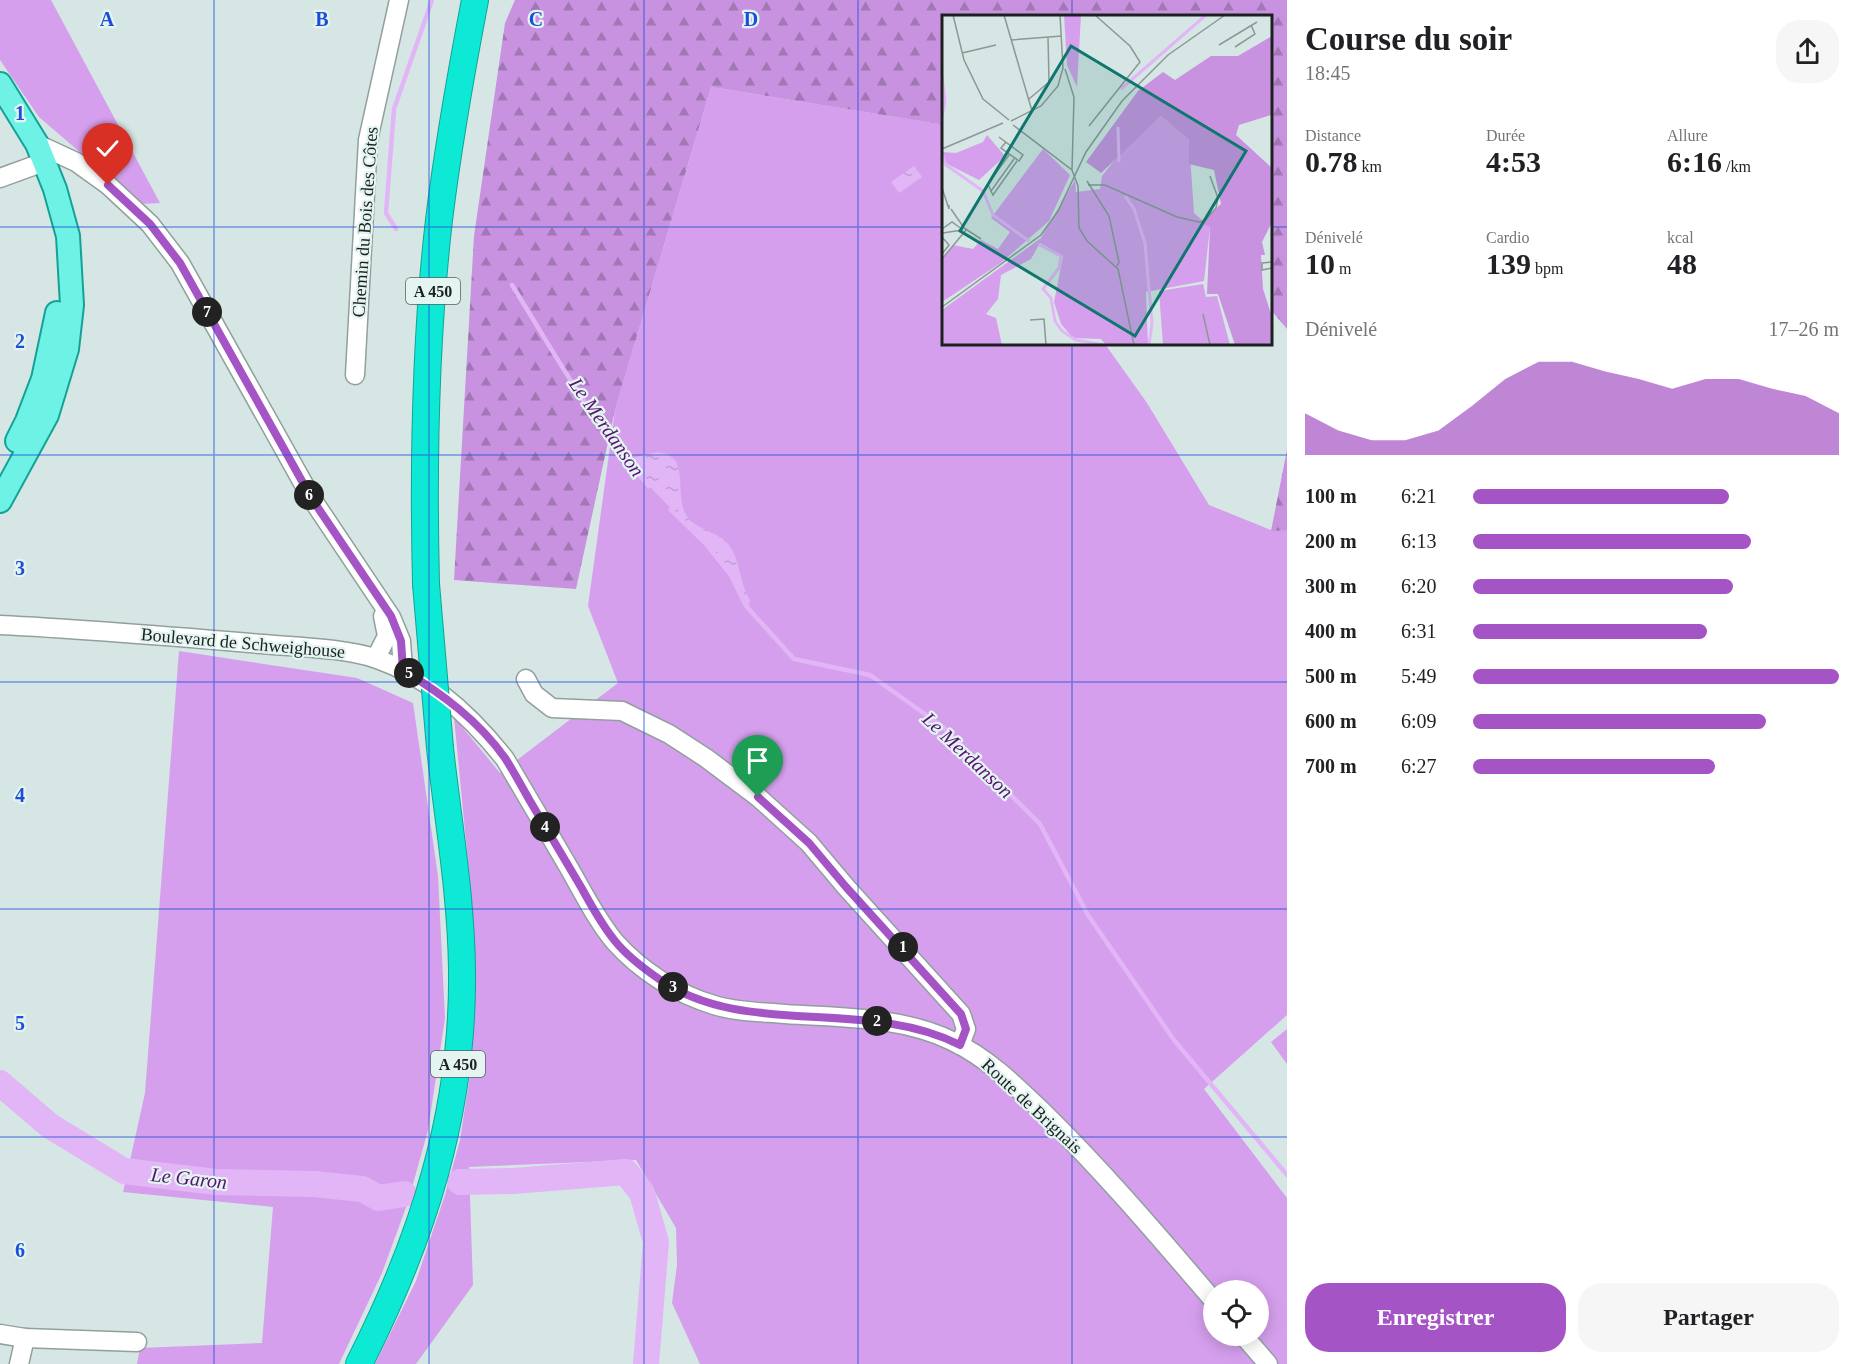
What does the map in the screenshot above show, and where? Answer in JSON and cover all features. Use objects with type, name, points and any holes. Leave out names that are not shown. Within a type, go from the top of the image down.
[{"type":"highway","name":"A 450","points":[[359,1364],[397,1282],[427,1204],[439,1166],[456,1085],[462,1012],[461,938],[455,867],[440,748],[426,584],[425,468],[432,303],[439,222],[451,132],[476,0]]},
{"type":"main road","points":[[0,84],[35,155],[55,189],[69,236],[72,304],[67,349],[47,416],[0,501]]},
{"type":"main road","points":[[0,108],[26,147],[35,155],[59,259],[57,317],[43,379],[27,421],[0,472]]},
{"type":"street","name":"Chemin du Bois des Côtes","points":[[355,375],[368,140],[399,0]]},
{"type":"street","points":[[0,178],[35,155],[76,162],[108,185],[150,224],[180,263],[312,499],[391,616],[401,641],[403,670]]},
{"type":"street","points":[[376,594],[387,636],[376,658]]},
{"type":"street","name":"Boulevard de Schweighouse","points":[[0,625],[115,631],[354,653],[376,658],[403,670],[435,690],[468,716]]},
{"type":"street","points":[[526,679],[534,694],[552,708],[622,711],[669,734],[758,797],[809,843],[961,1014],[966,1029],[960,1045]]},
{"type":"street","name":"Route de Brignais","points":[[468,716],[505,759],[597,915],[615,941],[636,962],[688,996],[716,1006],[891,1022],[931,1032],[960,1045],[1004,1076],[1097,1166],[1203,1288]]},
{"type":"street","points":[[0,1334],[25,1338],[137,1342]]},
{"type":"street","points":[[19,1364],[25,1338]]},
{"type":"street","points":[[1252,1346],[1268,1364]]},
{"type":"shaded area","points":[[0,0],[51,0],[160,203],[140,204],[39,117],[0,60]]},
{"type":"shaded area","points":[[711,87],[940,124],[942,127],[942,345],[1106,345],[1147,403],[1209,505],[1271,530],[1287,530],[1287,1015],[1204,1089],[1287,1198],[1287,1364],[700,1364],[672,1303],[677,1265],[676,1228],[636,1160],[469,1167],[473,1285],[416,1364],[375,1364],[416,1281],[445,1195],[460,1140],[471,1068],[474,997],[470,883],[454,717],[500,773],[618,683],[588,606],[615,410]]},
{"type":"shaded area","points":[[179,651],[357,678],[413,703],[438,876],[445,1018],[428,1130],[408,1202],[382,1273],[339,1364],[137,1364],[140,1348],[262,1343],[273,1207],[123,1192],[145,1093]]},
{"type":"shaded area","points":[[1287,1029],[1287,1064],[1271,1042]]},
{"type":"green space","points":[[515,0],[1287,0],[1287,329],[1272,311],[1272,15],[942,15],[942,128],[939,124],[711,87],[615,410],[576,589],[454,580],[474,236],[505,23]]},
{"type":"green space","points":[[1287,450],[1287,530],[1271,531]]},
{"type":"water","points":[[914,166],[922,177],[899,193],[891,182]]},
{"type":"water","points":[[657,452],[668,454],[676,461],[682,505],[688,517],[698,526],[723,539],[732,550],[750,600],[749,605],[746,606],[731,575],[706,545],[626,462],[628,459]]},
{"type":"waterway","name":"Le Merdanson","points":[[396,229],[386,213],[394,109],[432,0]]},
{"type":"waterway","name":"Le Merdanson","points":[[512,285],[610,439],[649,486]]},
{"type":"waterway","name":"Le Merdanson","points":[[671,510],[706,544],[731,575],[746,606],[794,659],[870,675],[943,727],[1040,824],[1088,915],[1174,1040],[1287,1175]]},
{"type":"waterway","name":"Le Garon","points":[[0,1083],[50,1126],[124,1171],[216,1182],[314,1184],[362,1189],[379,1198],[404,1194]]},
{"type":"waterway","name":"Le Garon","points":[[460,1182],[513,1181],[626,1172],[642,1193],[656,1242],[646,1364]]},
{"type":"route","points":[[108,185],[150,224],[180,263],[312,499],[391,616],[401,641],[403,670],[435,690],[468,716],[505,759],[597,915],[615,941],[636,962],[662,981],[688,996],[716,1006],[891,1022],[931,1032],[960,1045],[966,1029],[961,1014],[809,843],[758,797]]}]
